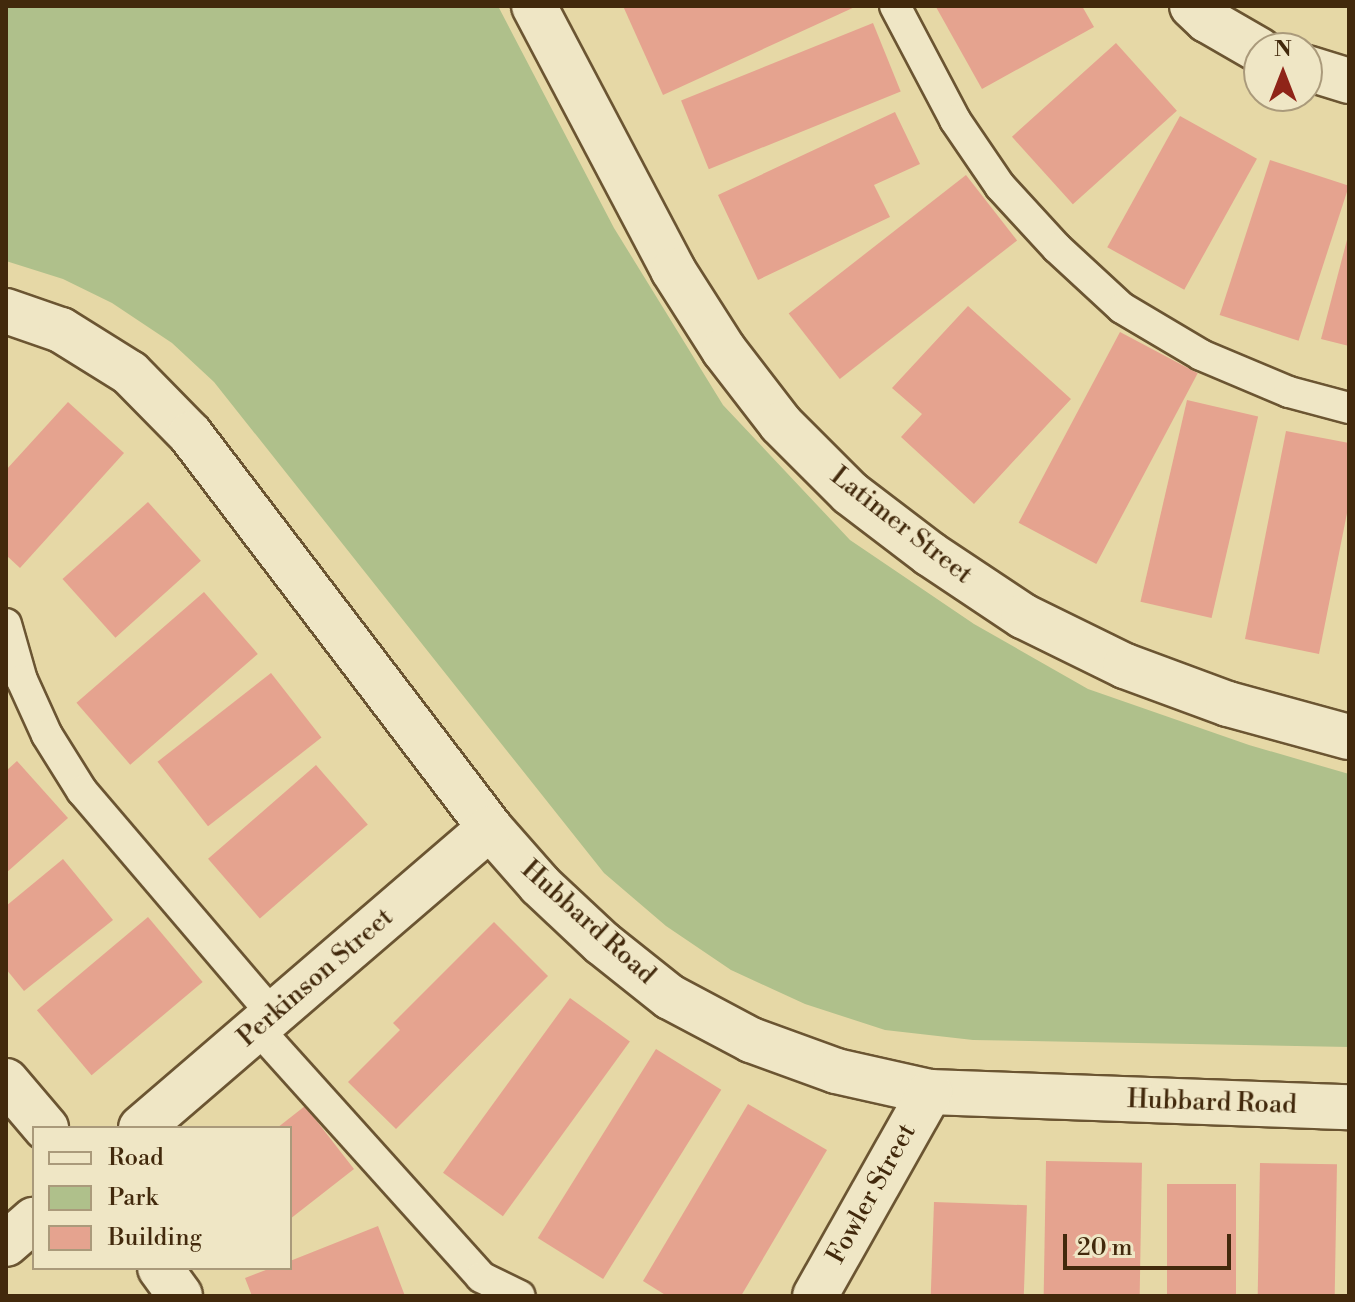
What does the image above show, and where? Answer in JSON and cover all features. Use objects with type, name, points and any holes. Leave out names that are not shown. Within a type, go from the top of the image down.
[{"type":"street","name":"Latimer Street","points":[[534,6],[673,270],[715,337],[781,424],[850,493],[930,554],[1023,616],[1099,654],[1228,704],[1349,737]]},
{"type":"street","points":[[1192,6],[1207,20],[1243,41]]},
{"type":"street","points":[[1323,73],[1349,81]]},
{"type":"street","name":"Hubbard Road","points":[[6,311],[61,330],[130,373],[190,434],[490,828],[540,885],[602,943],[670,997],[751,1040],[836,1071],[930,1092],[1349,1107]]},
{"type":"street","name":"Perkinson Street","points":[[143,1126],[490,828]]},
{"type":"street","points":[[6,1081],[44,1126]]},
{"type":"street","name":"Fowler Street","points":[[815,1296],[930,1092]]},
{"type":"street","points":[[6,1244],[32,1222]]},
{"type":"street","points":[[161,1270],[180,1296]]},
{"type":"lane","points":[[895,6],[955,120],[1000,186],[1057,248],[1122,308],[1201,355],[1289,392],[1349,408]]},
{"type":"lane","points":[[6,624],[22,680],[47,735],[82,791],[480,1287],[520,1296]]},
{"type":"green space","points":[[6,6],[498,6],[614,228],[723,405],[850,540],[974,624],[1088,689],[1249,745],[1349,774],[1349,1047],[973,1040],[885,1030],[805,1004],[731,970],[666,926],[604,873],[214,382],[172,343],[112,303],[63,279],[6,261]]},
{"type":"building","points":[[623,6],[857,6],[663,95]]},
{"type":"building","points":[[1082,6],[1094,27],[982,89],[936,7]]},
{"type":"building","points":[[873,23],[901,92],[709,169],[681,101]]},
{"type":"building","points":[[1116,43],[1177,111],[1073,204],[1012,137]]},
{"type":"building","points":[[895,112],[920,164],[874,185],[890,217],[758,280],[718,195]]},
{"type":"building","points":[[1180,116],[1257,159],[1184,290],[1107,247]]},
{"type":"building","points":[[1270,160],[1349,186],[1299,341],[1220,315]]},
{"type":"building","points":[[966,175],[1017,240],[840,379],[789,314]]},
{"type":"building","points":[[1349,236],[1349,346],[1321,339]]},
{"type":"building","points":[[968,306],[1071,399],[974,504],[901,437],[922,414],[892,388]]},
{"type":"building","points":[[1120,332],[1198,373],[1096,564],[1019,523]]},
{"type":"building","points":[[1187,400],[1258,416],[1212,618],[1140,602]]},
{"type":"building","points":[[68,402],[124,453],[20,568],[6,555],[6,470]]},
{"type":"building","points":[[1286,431],[1349,443],[1349,503],[1319,654],[1245,639]]},
{"type":"building","points":[[148,502],[201,561],[115,638],[63,579]]},
{"type":"building","points":[[204,592],[258,654],[130,765],[76,703]]},
{"type":"building","points":[[271,673],[321,738],[208,826],[158,762]]},
{"type":"building","points":[[17,761],[68,818],[6,873],[6,771]]},
{"type":"building","points":[[316,765],[368,825],[260,918],[208,859]]},
{"type":"building","points":[[63,859],[113,920],[24,991],[6,969],[6,906]]},
{"type":"building","points":[[148,917],[203,982],[92,1075],[37,1010]]},
{"type":"building","points":[[494,922],[548,976],[396,1129],[348,1082],[400,1030],[393,1023]]},
{"type":"building","points":[[570,998],[630,1041],[503,1216],[443,1173]]},
{"type":"building","points":[[656,1049],[721,1090],[603,1279],[538,1238]]},
{"type":"building","points":[[748,1104],[827,1150],[741,1296],[667,1296],[643,1281]]},
{"type":"building","points":[[305,1106],[354,1169],[292,1217],[292,1126],[280,1126]]},
{"type":"building","points":[[1046,1161],[1142,1163],[1140,1296],[1044,1296]]},
{"type":"building","points":[[1260,1163],[1337,1164],[1335,1296],[1258,1296]]},
{"type":"building","points":[[1167,1184],[1236,1184],[1236,1296],[1167,1296]]},
{"type":"building","points":[[934,1202],[1027,1205],[1024,1296],[931,1296]]},
{"type":"building","points":[[378,1226],[405,1296],[252,1296],[245,1278],[266,1270],[292,1270],[292,1260]]}]
